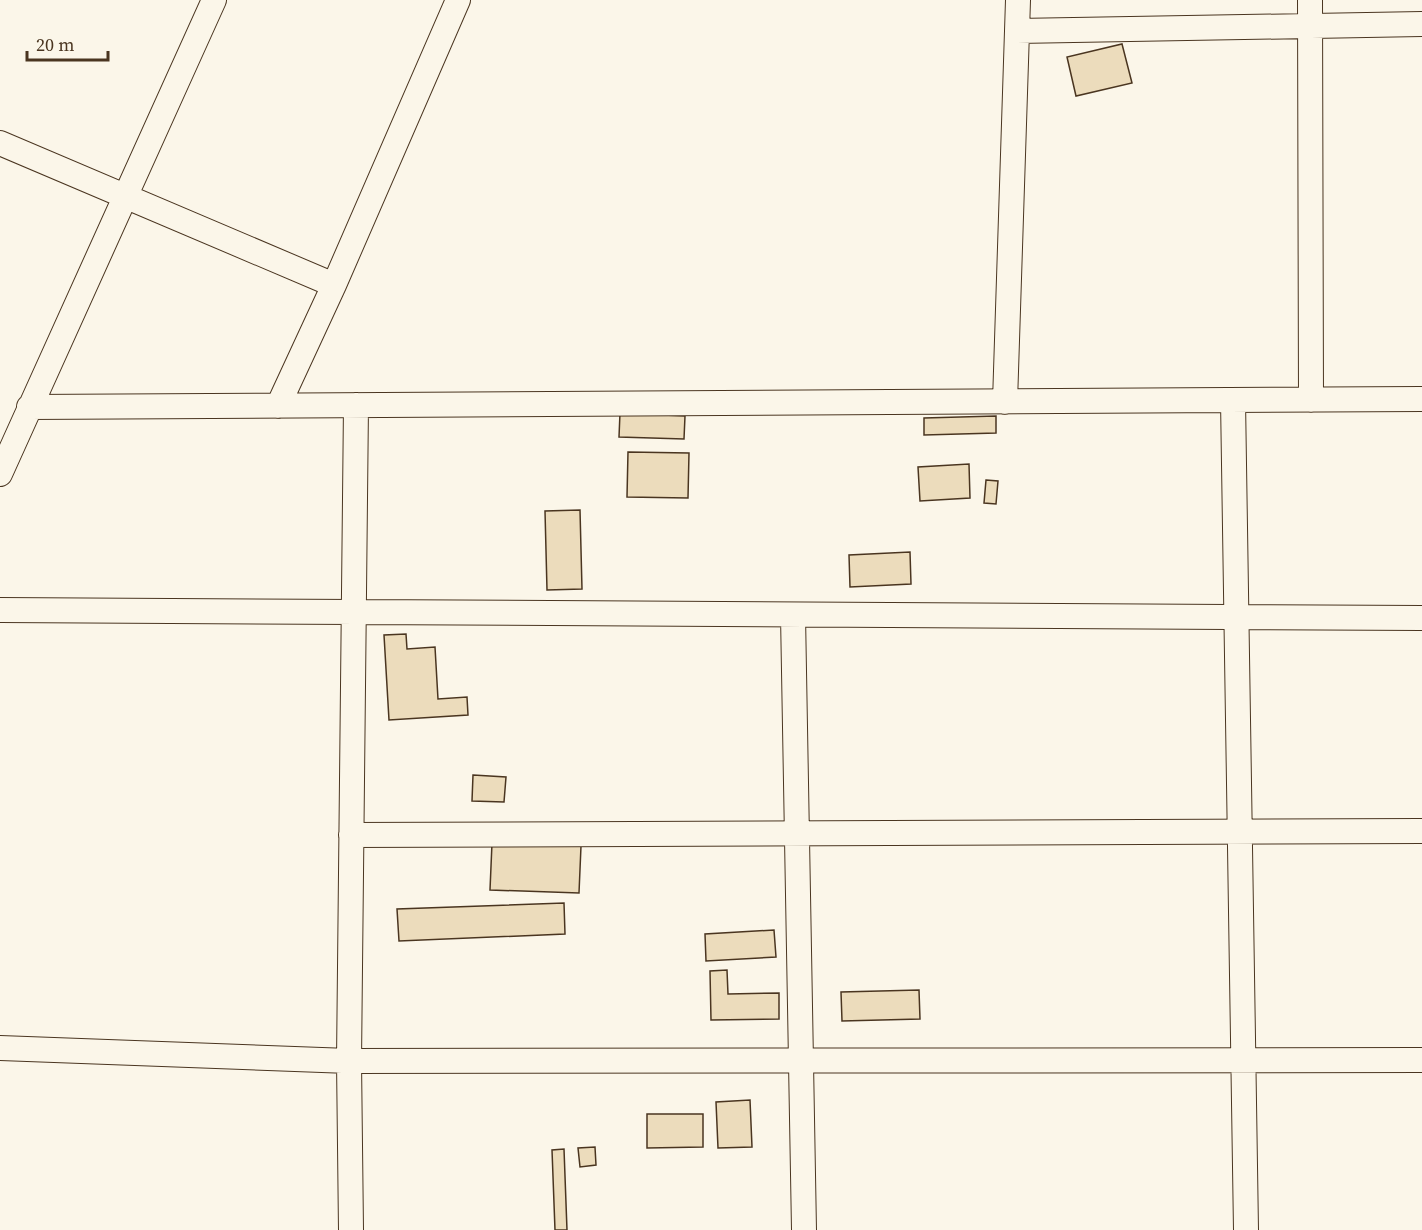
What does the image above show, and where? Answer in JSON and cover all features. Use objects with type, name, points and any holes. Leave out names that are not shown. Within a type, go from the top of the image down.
[{"type":"street","points":[[0,474],[214,0]]},
{"type":"street","points":[[278,406],[334,285],[458,0]]},
{"type":"street","points":[[1005,402],[1018,0]]},
{"type":"street","points":[[1310,0],[1311,400]]},
{"type":"street","points":[[1017,31],[1422,24]]},
{"type":"street","points":[[0,143],[334,285]]},
{"type":"street","points":[[29,407],[1422,399]]},
{"type":"street","points":[[1233,400],[1246,1230]]},
{"type":"street","points":[[351,1230],[349,1061],[356,405]]},
{"type":"street","points":[[0,610],[1422,618]]},
{"type":"street","points":[[793,615],[804,1230]]},
{"type":"street","points":[[351,835],[1422,831]]},
{"type":"street","points":[[0,1048],[349,1061],[1422,1060]]},
{"type":"building","points":[[1122,44],[1132,83],[1076,96],[1067,57]]},
{"type":"building","points":[[620,413],[685,416],[684,439],[619,437]]},
{"type":"building","points":[[996,416],[996,433],[924,435],[924,418]]},
{"type":"building","points":[[628,452],[689,453],[688,498],[627,497]]},
{"type":"building","points":[[969,464],[970,498],[920,501],[918,467]]},
{"type":"building","points":[[986,480],[998,481],[996,504],[984,503]]},
{"type":"building","points":[[580,510],[582,589],[547,590],[545,511]]},
{"type":"building","points":[[910,552],[911,584],[850,587],[849,555]]},
{"type":"building","points":[[406,634],[407,649],[435,647],[438,699],[467,697],[468,715],[389,720],[384,635]]},
{"type":"building","points":[[473,775],[506,777],[504,802],[472,801]]},
{"type":"building","points":[[492,843],[581,846],[579,893],[490,890]]},
{"type":"building","points":[[564,903],[565,934],[399,941],[397,909]]},
{"type":"building","points":[[774,930],[776,957],[706,961],[705,934]]},
{"type":"building","points":[[727,970],[728,994],[779,993],[779,1019],[711,1020],[710,971]]},
{"type":"building","points":[[919,990],[920,1019],[842,1021],[841,992]]},
{"type":"building","points":[[750,1100],[752,1147],[718,1148],[716,1102]]},
{"type":"building","points":[[647,1114],[703,1114],[703,1147],[647,1148]]},
{"type":"building","points":[[595,1147],[596,1165],[580,1167],[578,1148]]},
{"type":"building","points":[[564,1149],[567,1230],[555,1230],[552,1150]]}]
